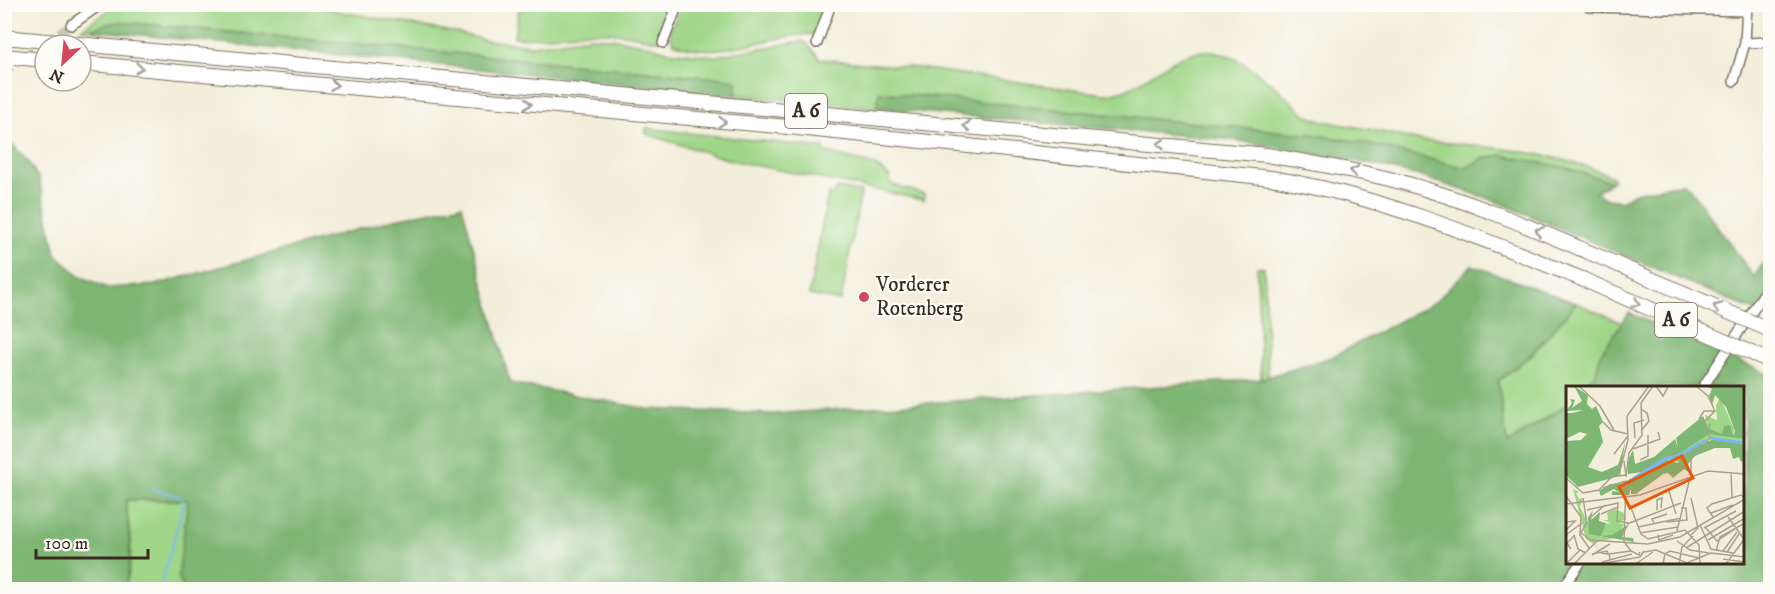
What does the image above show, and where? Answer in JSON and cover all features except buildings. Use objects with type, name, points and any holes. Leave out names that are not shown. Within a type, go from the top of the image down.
[{"type":"highway","name":"A 6","points":[[4,37],[1267,155],[1376,176],[1432,191],[1511,219],[1770,330]]},
{"type":"highway","points":[[4,56],[33,59]]},
{"type":"highway","name":"A 6","points":[[93,64],[789,128],[1271,178],[1331,189],[1405,211],[1582,279],[1770,361]]},
{"type":"street","points":[[71,25],[101,4]]},
{"type":"street","points":[[663,43],[678,4]]},
{"type":"street","points":[[817,43],[831,4]]},
{"type":"street","points":[[1589,7],[1747,8],[1745,43],[1734,81]]},
{"type":"street","points":[[1745,43],[1770,42]]},
{"type":"street","points":[[1705,386],[1770,284]]},
{"type":"street","points":[[1561,590],[1580,564]]},
{"type":"green space","points":[[116,5],[304,5],[485,40],[532,45],[589,37],[611,38],[666,51],[715,56],[802,41],[820,59],[918,68],[1104,94],[1131,87],[1167,64],[1193,53],[1218,52],[1240,61],[1313,118],[1416,140],[1538,154],[1595,170],[1612,177],[1613,180],[1611,182],[1567,168],[1501,155],[1484,158],[1466,168],[1359,142],[1317,135],[879,92],[877,108],[736,95],[737,84],[730,79],[122,22],[92,29],[81,29]]},
{"type":"green space","points":[[520,5],[675,5],[663,35],[658,40],[653,40],[600,32],[514,37]]},
{"type":"green space","points":[[682,5],[828,5],[819,34],[709,49],[691,48],[673,43],[670,31]]},
{"type":"green space","points":[[122,22],[730,79],[735,80],[737,84],[736,95],[91,30],[109,23]]},
{"type":"green space","points":[[879,92],[1317,135],[1359,142],[1466,168],[1484,158],[1501,155],[1567,168],[1611,182],[1596,192],[1606,199],[1622,201],[1633,194],[1647,190],[1683,184],[1688,186],[1754,277],[1770,253],[1770,317],[1493,200],[1416,175],[1370,164],[1234,140],[877,108]]},
{"type":"green space","points":[[646,128],[824,148],[824,152],[874,165],[889,176],[890,184],[924,194],[924,200],[730,160],[646,134]]},
{"type":"green space","points":[[5,138],[12,236],[5,261]]},
{"type":"green space","points":[[6,138],[27,160],[39,179],[56,254],[78,275],[107,288],[155,285],[395,219],[462,205],[510,383],[648,409],[773,414],[1261,379],[1332,357],[1435,302],[1472,265],[1576,303],[1531,355],[1498,381],[1507,444],[1566,405],[1566,564],[1745,564],[1745,386],[1585,386],[1596,373],[1601,353],[1629,313],[1770,375],[1770,589],[1553,590],[1534,584],[1531,590],[184,589],[178,577],[188,500],[126,500],[130,556],[124,589],[5,590],[4,261],[12,236]]},
{"type":"green space","points":[[837,188],[861,192],[841,301],[809,295],[828,194],[833,195]]},
{"type":"green space","points":[[1257,267],[1264,268],[1268,377],[1261,379]]},
{"type":"green space","points":[[1576,303],[1622,323],[1601,353],[1596,373],[1585,386],[1566,386],[1566,405],[1507,445],[1498,381],[1531,355]]},
{"type":"green space","points":[[125,500],[188,500],[182,589],[184,589],[124,590],[130,568],[130,533]]},
{"type":"waterway","points":[[151,489],[179,496],[184,503],[162,582]]},
{"type":"tunnel","points":[[4,72],[71,25]]},
{"type":"place","name":"Vorderer Rotenberg","points":[[864,297]]}]
